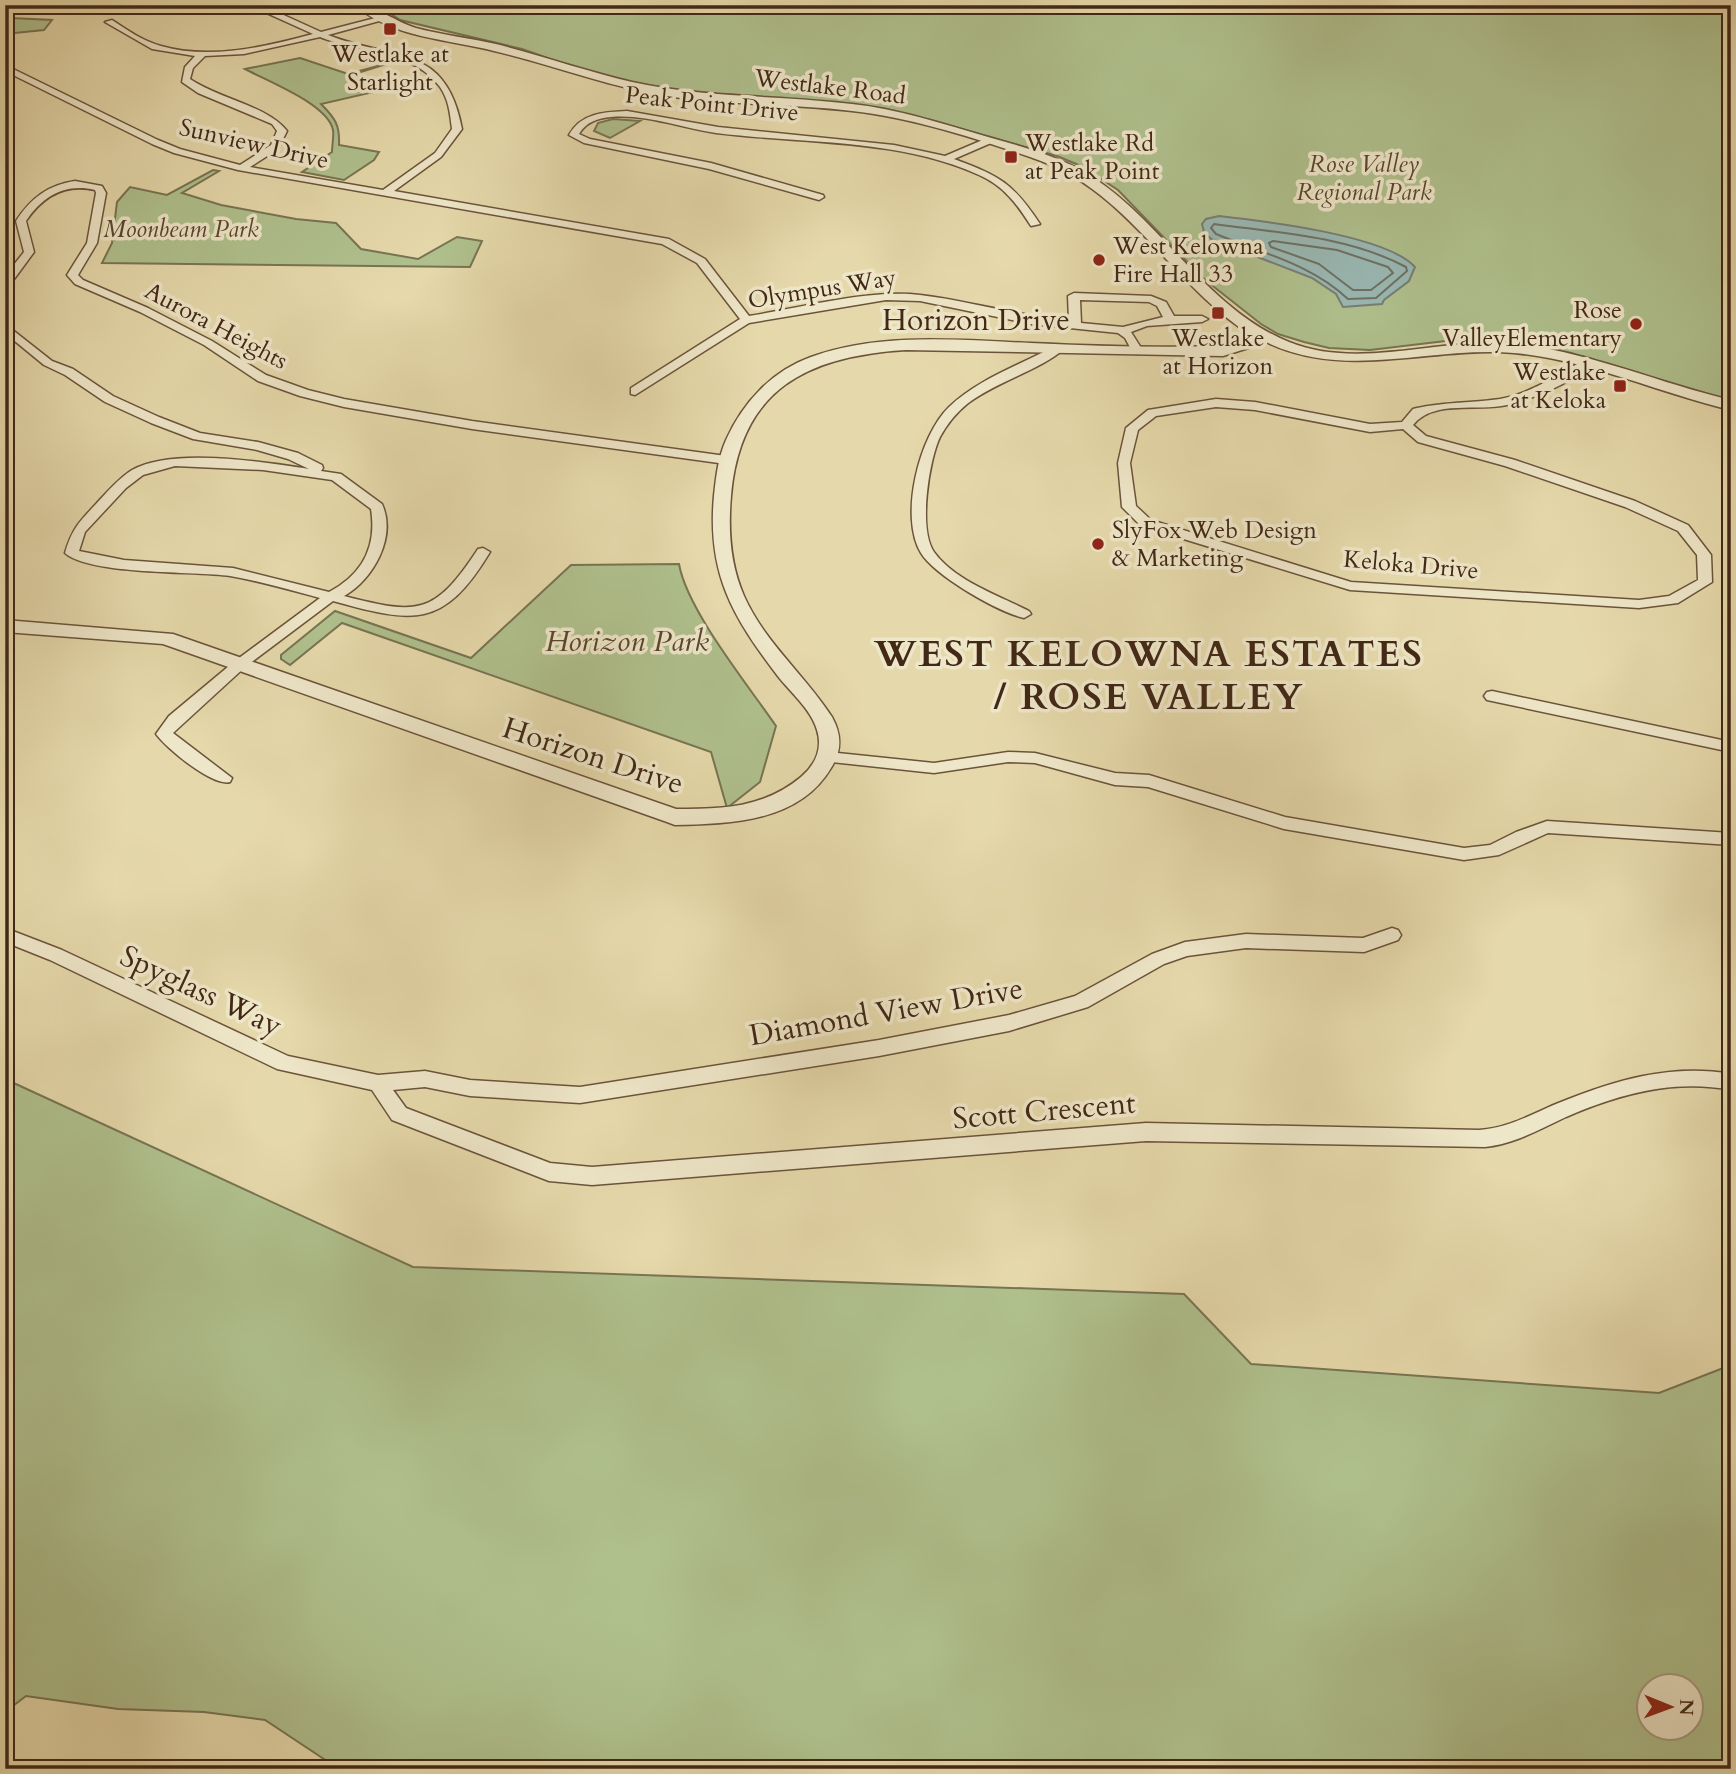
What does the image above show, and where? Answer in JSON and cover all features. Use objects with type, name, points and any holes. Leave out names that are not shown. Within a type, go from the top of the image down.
[{"type":"street","points":[[5,15],[26,5]]},
{"type":"street","points":[[253,5],[277,12],[355,47],[420,65],[442,85],[452,101],[457,129],[439,156],[385,193]]},
{"type":"street","name":"Westlake Road","points":[[360,5],[380,18],[597,78],[674,93],[887,112],[1044,159],[1085,177],[1130,215],[1181,268],[1260,334],[1287,347],[1331,356],[1378,358],[1495,347],[1519,349],[1585,365],[1694,398],[1731,405]]},
{"type":"street","points":[[109,22],[160,49],[203,53],[245,50],[380,18]]},
{"type":"street","points":[[203,53],[189,67],[185,79],[201,91],[275,122],[282,131],[275,146],[241,168]]},
{"type":"street","name":"Sunview Drive","points":[[5,68],[155,142],[177,151],[241,168],[665,241],[701,261],[746,320]]},
{"type":"street","name":"Peak Point Drive","points":[[819,197],[711,166],[587,141],[574,135],[578,126],[593,117],[634,114],[718,130],[841,139],[890,147],[982,172],[1013,189],[1029,207],[1035,224]]},
{"type":"street","points":[[943,160],[988,141]]},
{"type":"street","name":"Aurora Heights","points":[[5,284],[29,252],[21,221],[26,212],[44,192],[72,184],[88,184],[99,188],[101,193],[92,243],[72,275],[79,282],[144,310],[208,343],[262,378],[344,403],[627,448],[726,460]]},
{"type":"street","points":[[1075,324],[1074,296],[1151,299],[1162,304],[1170,320]]},
{"type":"street","name":"Olympus Way","points":[[635,391],[746,320],[811,307],[895,297],[936,300],[1031,321],[1122,331],[1145,323],[1202,319]]},
{"type":"street","points":[[5,327],[48,363],[69,372],[109,399],[197,436],[258,446],[293,456],[337,477],[377,507],[381,530],[372,558],[354,585],[330,597],[240,664],[175,720],[164,734],[188,755],[224,778]]},
{"type":"street","points":[[1122,331],[1130,337],[1137,351]]},
{"type":"street","name":"Horizon Drive","points":[[5,626],[54,632],[132,634],[166,638],[675,817],[724,816],[762,810],[797,794],[820,770],[828,757],[828,728],[760,639],[737,604],[724,571],[719,538],[726,460],[740,425],[754,402],[785,376],[815,360],[885,345],[1223,351],[1253,342],[1260,334]]},
{"type":"street","points":[[1024,614],[946,570],[927,553],[920,530],[926,456],[937,430],[953,409],[975,393],[1059,348]]},
{"type":"street","points":[[1406,425],[1417,412],[1445,405],[1503,402],[1548,386],[1585,365]]},
{"type":"street","name":"Keloka Drive","points":[[1216,402],[1255,406],[1370,428],[1406,425],[1422,439],[1510,463],[1630,504],[1683,528],[1704,555],[1705,582],[1673,600],[1639,604],[1350,586],[1146,523],[1129,508],[1124,463],[1132,428],[1152,413],[1216,402]]},
{"type":"street","points":[[337,477],[263,466],[175,463],[138,472],[100,505],[78,531],[72,554],[94,562],[215,570],[390,612],[418,612],[443,600],[470,574],[484,552]]},
{"type":"street","points":[[1492,696],[1731,747]]},
{"type":"street","points":[[828,757],[934,768],[1008,757],[1035,758],[1115,779],[1149,781],[1284,823],[1464,854],[1493,851],[1547,827],[1731,839]]},
{"type":"street","name":"Spyglass Way","points":[[5,935],[56,955],[284,1063],[378,1083]]},
{"type":"street","name":"Diamond View Drive","points":[[378,1083],[425,1079],[470,1088],[580,1095],[878,1048],[1009,1023],[1081,1002],[1158,959],[1185,949],[1246,941],[1364,945],[1392,935]]},
{"type":"street","name":"Scott Crescent","points":[[378,1083],[399,1114],[549,1172],[592,1176],[1146,1132],[1463,1140],[1505,1135],[1565,1109],[1640,1084],[1677,1076],[1716,1078],[1731,1082]]},
{"type":"green space","name":"Rose Valley Regional Park","points":[[378,5],[1731,5],[1731,401],[1571,353],[1524,342],[1471,338],[1370,350],[1329,348],[1304,342],[1278,334],[1261,324],[1204,279],[1118,190],[1081,166],[1057,156],[882,109],[682,91],[599,76],[522,49],[400,20]]},
{"type":"green space","points":[[11,18],[52,20],[44,30],[5,34],[5,22]]},
{"type":"green space","name":"Moonbeam Park","points":[[300,58],[348,74],[393,62],[351,75],[368,80],[378,91],[321,104],[336,122],[339,145],[379,152],[374,160],[344,180],[302,172],[332,152],[333,130],[329,120],[309,102],[245,69]]},
{"type":"green space","points":[[613,119],[640,121],[610,138],[594,131],[598,123]]},
{"type":"green space","name":"Moonbeam Park","points":[[213,170],[219,171],[182,193],[221,205],[296,219],[336,223],[361,249],[418,259],[457,237],[482,241],[470,267],[102,263],[112,243],[117,202],[130,187],[167,195]]},
{"type":"green space","name":"Horizon Park","points":[[679,564],[684,582],[706,625],[776,726],[760,782],[727,808],[711,752],[342,623],[290,665],[281,659],[281,655],[335,611],[471,658],[571,565]]},
{"type":"green space","points":[[5,1079],[413,1267],[1184,1294],[1251,1364],[1659,1393],[1731,1365],[1731,1769],[339,1769],[265,1720],[204,1712],[118,1709],[26,1696],[5,1712]]},
{"type":"water","points":[[1219,216],[1293,226],[1352,238],[1400,256],[1415,267],[1409,281],[1382,304],[1343,307],[1336,294],[1312,278],[1211,239],[1204,232],[1202,224],[1206,219]]},
{"type":"place","name":"Westlake at Starlight","points":[[390,29]]},
{"type":"place","name":"Westlake Rd at Peak Point","points":[[1011,157]]},
{"type":"place","name":"West Kelowna Fire Hall 33","points":[[1099,260]]},
{"type":"place","name":"Westlake at Horizon","points":[[1218,313]]},
{"type":"place","name":"Rose ValleyElementary","points":[[1636,324]]},
{"type":"place","name":"Westlake at Keloka","points":[[1620,386]]},
{"type":"place","name":"SlyFox Web Design & Marketing","points":[[1098,544]]},
{"type":"district","name":"WEST KELOWNA ESTATES / ROSE VALLEY","points":[[1149,676]]}]
